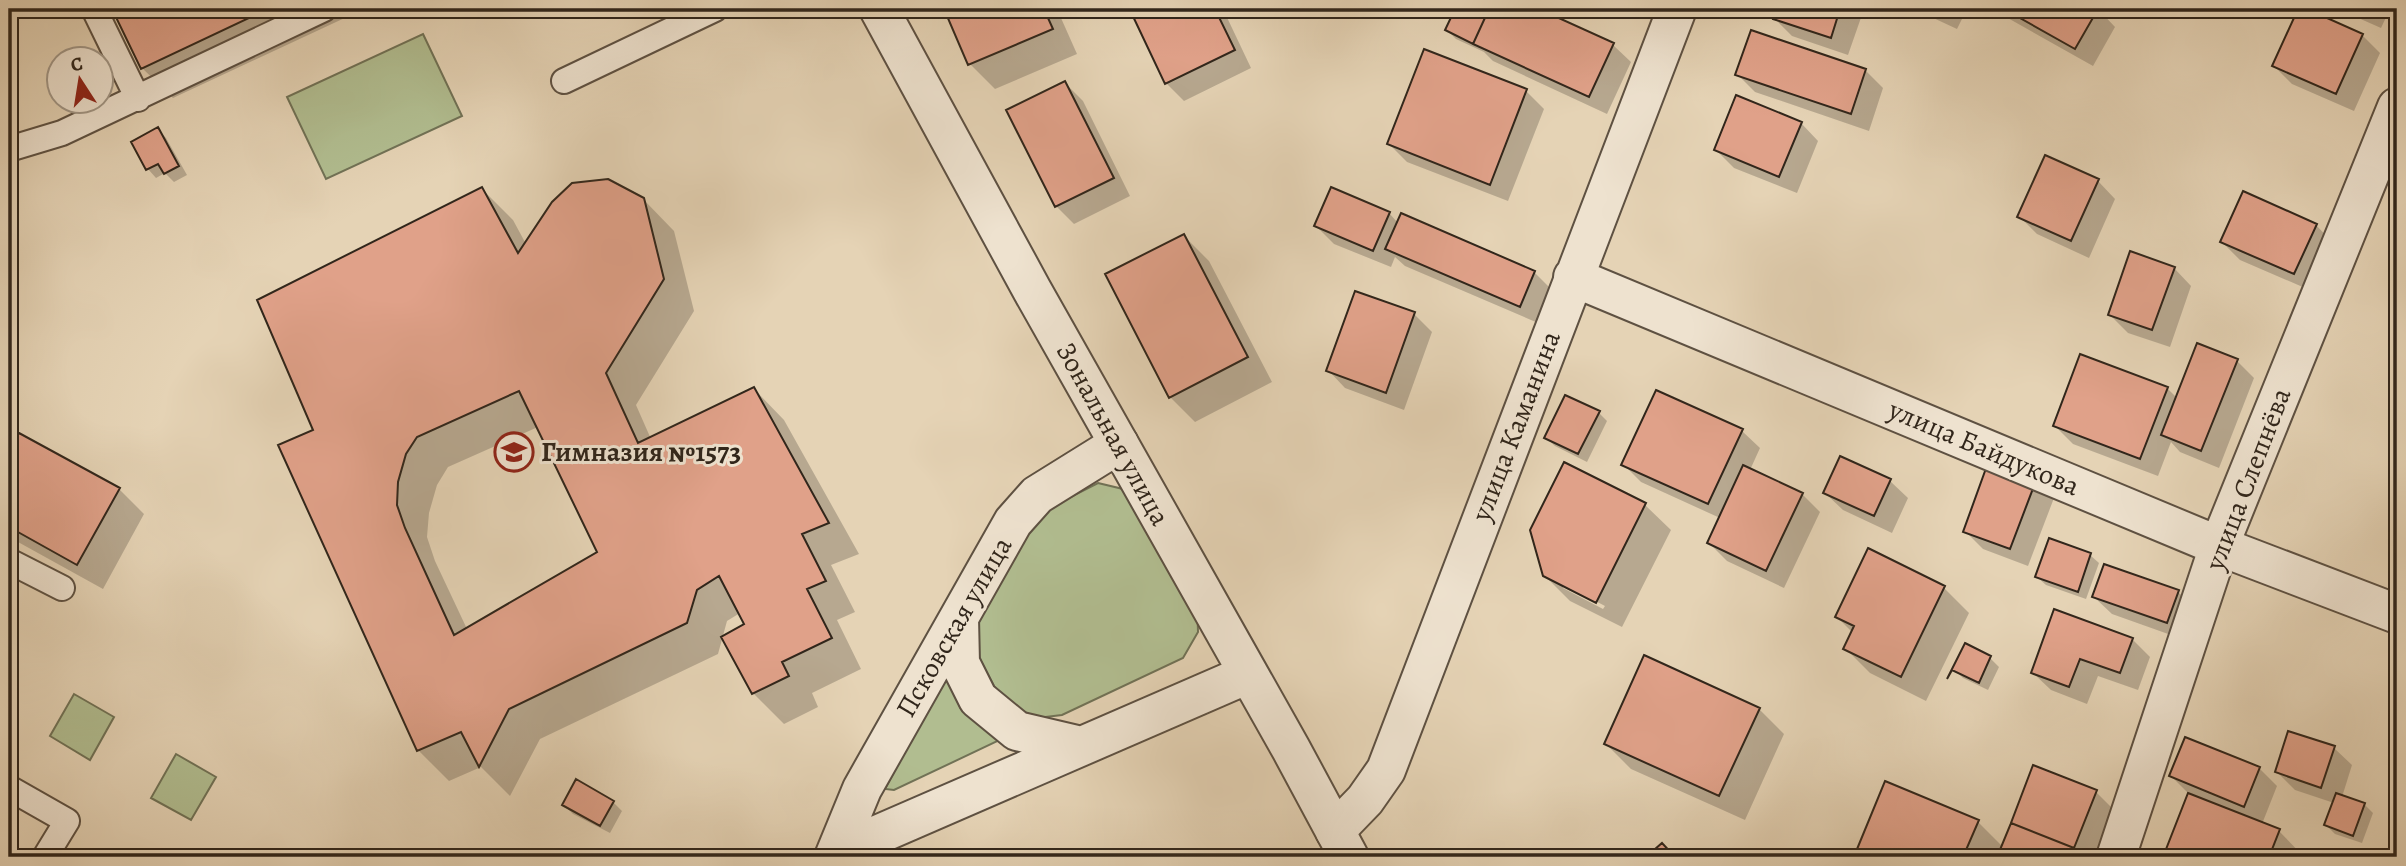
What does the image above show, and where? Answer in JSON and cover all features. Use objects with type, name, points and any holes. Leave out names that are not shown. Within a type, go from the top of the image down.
[{"type":"street","name":"Зональная улица","points":[[879,9],[1032,290],[1342,844]]},
{"type":"street","name":"улица Каманина","points":[[1342,844],[1365,800],[1386,770],[1677,9]]},
{"type":"street","name":"улица Слепнёва","points":[[2116,857],[2219,546],[2397,107]]},
{"type":"street","name":"улица Байдукова","points":[[1573,277],[2219,546],[2397,614]]},
{"type":"street","name":"Псковская улица","points":[[836,854],[862,789],[1013,522],[1037,495],[1119,444]]},
{"type":"street","points":[[959,618],[960,663],[978,699],[1017,731],[1081,746]]},
{"type":"street","name":"Псковская улица","points":[[836,854],[1248,674]]},
{"type":"lane","points":[[94,9],[138,99]]},
{"type":"lane","points":[[9,149],[62,133],[324,9]]},
{"type":"lane","points":[[564,81],[715,9]]},
{"type":"lane","points":[[9,561],[62,588]]},
{"type":"lane","points":[[9,788],[67,821],[45,857]]},
{"type":"green space","points":[[423,34],[462,116],[326,179],[287,97]]},
{"type":"green space","points":[[1098,483],[1127,490],[1197,598],[1198,632],[1183,658],[1062,715],[1037,718],[1013,706],[995,688],[979,657],[976,620],[1011,557],[1047,509]]},
{"type":"green space","points":[[945,675],[961,709],[1006,737],[894,790],[885,789]]},
{"type":"green space","points":[[74,694],[114,717],[90,760],[50,736]]},
{"type":"green space","points":[[176,754],[216,777],[191,820],[151,798]]},
{"type":"building","points":[[112,9],[268,9],[141,69]]},
{"type":"building","points":[[944,9],[1044,9],[1053,29],[968,65]]},
{"type":"building","points":[[1215,9],[1235,50],[1165,84],[1130,10]]},
{"type":"building","points":[[1455,9],[1489,9],[1473,44],[1445,30]]},
{"type":"building","points":[[1489,9],[1539,9],[1614,43],[1589,97],[1473,44]]},
{"type":"building","points":[[1776,9],[1840,9],[1831,38],[1773,19]]},
{"type":"building","points":[[2004,9],[2098,9],[2075,49]]},
{"type":"building","points":[[2298,9],[2307,9],[2363,34],[2336,94],[2272,66]]},
{"type":"building","points":[[1751,30],[1866,69],[1851,114],[1735,75]]},
{"type":"building","points":[[1424,49],[1527,89],[1490,185],[1387,144]]},
{"type":"building","points":[[1065,81],[1114,178],[1055,207],[1006,110]]},
{"type":"building","points":[[1736,95],[1802,122],[1779,177],[1714,150]]},
{"type":"building","points":[[158,127],[179,166],[164,174],[158,164],[146,170],[131,142]]},
{"type":"building","points":[[2045,155],[2099,179],[2071,241],[2017,217]]},
{"type":"building","points":[[608,179],[644,198],[664,279],[606,373],[638,443],[754,387],[829,523],[802,534],[826,581],[807,589],[832,638],[782,662],[789,676],[752,694],[721,637],[744,624],[719,576],[697,590],[687,623],[509,709],[479,767],[461,732],[417,751],[278,445],[313,430],[257,300],[482,187],[518,253],[552,202],[572,183]],"holes":[[[519,391],[597,552],[454,635],[397,505],[398,482],[406,454],[417,437]]]},
{"type":"building","points":[[1331,187],[1390,212],[1373,251],[1314,226]]},
{"type":"building","points":[[2243,191],[2317,224],[2294,274],[2220,242]]},
{"type":"building","points":[[1401,213],[1535,271],[1520,307],[1385,249]]},
{"type":"building","points":[[1184,234],[1248,357],[1169,398],[1105,274]]},
{"type":"building","points":[[2130,251],[2175,267],[2152,330],[2108,315]]},
{"type":"building","points":[[1355,291],[1415,312],[1386,393],[1326,371]]},
{"type":"building","points":[[2197,343],[2238,359],[2201,451],[2161,435]]},
{"type":"building","points":[[2080,354],[2168,387],[2140,459],[2053,426]]},
{"type":"building","points":[[1656,390],[1743,429],[1708,504],[1621,465]]},
{"type":"building","points":[[1565,395],[1600,411],[1578,454],[1544,438]]},
{"type":"building","points":[[19,433],[120,488],[77,565],[9,527],[9,452]]},
{"type":"building","points":[[1840,456],[1891,479],[1874,516],[1823,493]]},
{"type":"building","points":[[1989,460],[2037,478],[2010,549],[1963,532]]},
{"type":"building","points":[[1564,462],[1646,503],[1596,603],[1543,576],[1530,530]]},
{"type":"building","points":[[1743,465],[1803,493],[1766,571],[1707,543]]},
{"type":"building","points":[[2049,538],[2091,553],[2078,592],[2035,577]]},
{"type":"building","points":[[1868,548],[1945,586],[1901,677],[1843,649],[1854,626],[1835,617]]},
{"type":"building","points":[[2104,564],[2179,590],[2167,623],[2092,597]]},
{"type":"building","points":[[2054,609],[2133,638],[2120,673],[2080,659],[2069,687],[2031,673]]},
{"type":"building","points":[[1965,643],[1991,656],[1979,683],[1952,670],[1947,679]]},
{"type":"building","points":[[1644,655],[1760,708],[1719,796],[1604,744]]},
{"type":"building","points":[[2288,731],[2335,746],[2321,788],[2275,772]]},
{"type":"building","points":[[2185,737],[2260,767],[2244,807],[2169,776]]},
{"type":"building","points":[[2033,765],[2097,790],[2074,848],[2011,823]]},
{"type":"building","points":[[576,779],[614,801],[600,826],[562,805]]},
{"type":"building","points":[[1885,781],[1979,820],[1963,857],[1863,857],[1855,854]]},
{"type":"building","points":[[2188,793],[2280,829],[2269,857],[2163,857]]},
{"type":"building","points":[[2336,793],[2365,803],[2353,836],[2324,825]]},
{"type":"building","points":[[2011,823],[2074,848],[2071,857],[1997,857]]},
{"type":"building","points":[[1662,843],[1675,857],[1646,857]]},
{"type":"place","name":"Гимназия №1573","points":[[514,452]]}]
